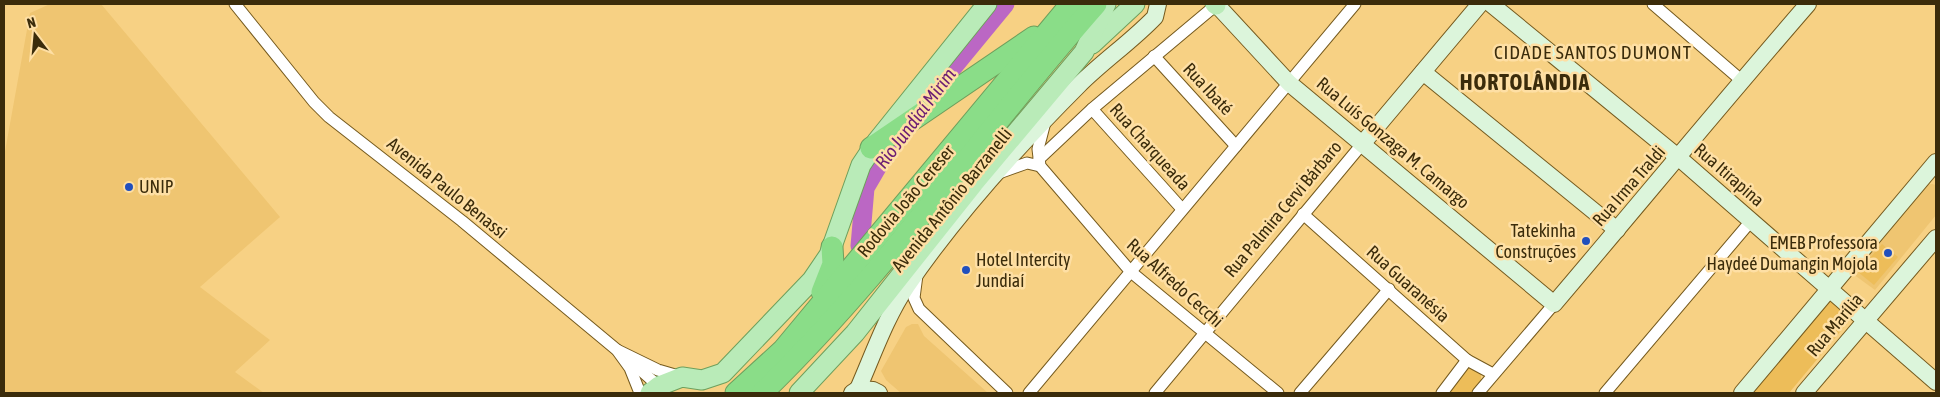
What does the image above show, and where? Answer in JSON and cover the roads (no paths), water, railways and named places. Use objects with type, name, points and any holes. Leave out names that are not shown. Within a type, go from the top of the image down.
[{"type":"highway","name":"Rodovia João Cereser","points":[[736,393],[783,350],[880,231],[1071,4]]},
{"type":"highway","name":"Rodovia João Cereser","points":[[762,393],[848,304],[1039,69],[1096,4]]},
{"type":"highway","points":[[878,144],[1057,21]]},
{"type":"highway","points":[[783,350],[825,287],[833,264],[832,247]]},
{"type":"main road","points":[[658,391],[682,377],[702,380],[723,373],[812,280],[832,247],[860,165],[987,4]]},
{"type":"main road","points":[[1084,52],[1106,4]]},
{"type":"main road","points":[[799,393],[855,333],[974,183],[1084,52],[1135,4]]},
{"type":"street","name":"Avenida Paulo Benassi","points":[[235,4],[314,102],[329,117],[462,220],[617,350],[630,368],[640,388],[640,393]]},
{"type":"street","name":"Avenida Antônio Barzanelli","points":[[855,391],[900,299],[960,217],[996,174],[1080,84],[1140,32],[1154,17],[1158,4]]},
{"type":"street","points":[[996,174],[1027,163],[1039,162],[1092,109],[1216,4]]},
{"type":"street","name":"Rua Luís Gonzaga M. Camargo","points":[[1216,4],[1289,83],[1554,304]]},
{"type":"street","points":[[1029,393],[1355,4]]},
{"type":"street","name":"Rua Palmira Cervi Bárbaro","points":[[1155,393],[1480,4]]},
{"type":"street","name":"Rua Itirapina","points":[[1491,4],[1679,158],[1936,382]]},
{"type":"street","points":[[1653,4],[1741,80]]},
{"type":"street","name":"Rua Irma Traldi","points":[[1478,393],[1679,158],[1741,80],[1808,4]]},
{"type":"street","name":"Rua Ibaté","points":[[1154,56],[1236,146]]},
{"type":"street","points":[[1423,72],[1617,230]]},
{"type":"street","name":"Rua Charqueada","points":[[1092,109],[1182,209]]},
{"type":"street","points":[[1039,162],[1038,149],[1045,121]]},
{"type":"street","name":"Rua Alfredo Cecchi","points":[[1039,162],[1131,272],[1205,335],[1278,393]]},
{"type":"street","points":[[1742,393],[1829,290],[1933,172]]},
{"type":"street","name":"Rua Guaranésia","points":[[1303,214],[1467,360],[1493,374]]},
{"type":"street","points":[[1605,393],[1751,221]]},
{"type":"street","name":"Rua Marília","points":[[1804,393],[1936,238]]},
{"type":"street","points":[[917,275],[914,298],[919,309],[1008,393]]},
{"type":"street","points":[[1305,392],[1389,289]]},
{"type":"street","points":[[617,350],[658,370],[682,377]]},
{"type":"street","points":[[617,350],[658,391]]},
{"type":"street","points":[[1442,393],[1467,360]]},
{"type":"street","points":[[1931,393],[1936,387]]},
{"type":"street","points":[[855,391],[872,390],[879,393]]},
{"type":"waterway","name":"Rio Jundiaí Mirim","points":[[860,246],[865,188],[879,164],[902,129],[1005,4]]},
{"type":"place","name":"UNIP","points":[[129,187]]},
{"type":"place","name":"Tatekinha Construções","points":[[1586,241]]},
{"type":"place","name":"EMEB Professora Haydeé Dumangin Mojola","points":[[1888,253]]},
{"type":"place","name":"Hotel Intercity Jundiaí","points":[[966,270]]},
{"type":"district","name":"CIDADE SANTOS DUMONT","points":[[1593,52]]},
{"type":"district","name":"HORTOLÂNDIA","points":[[1525,82]]}]
